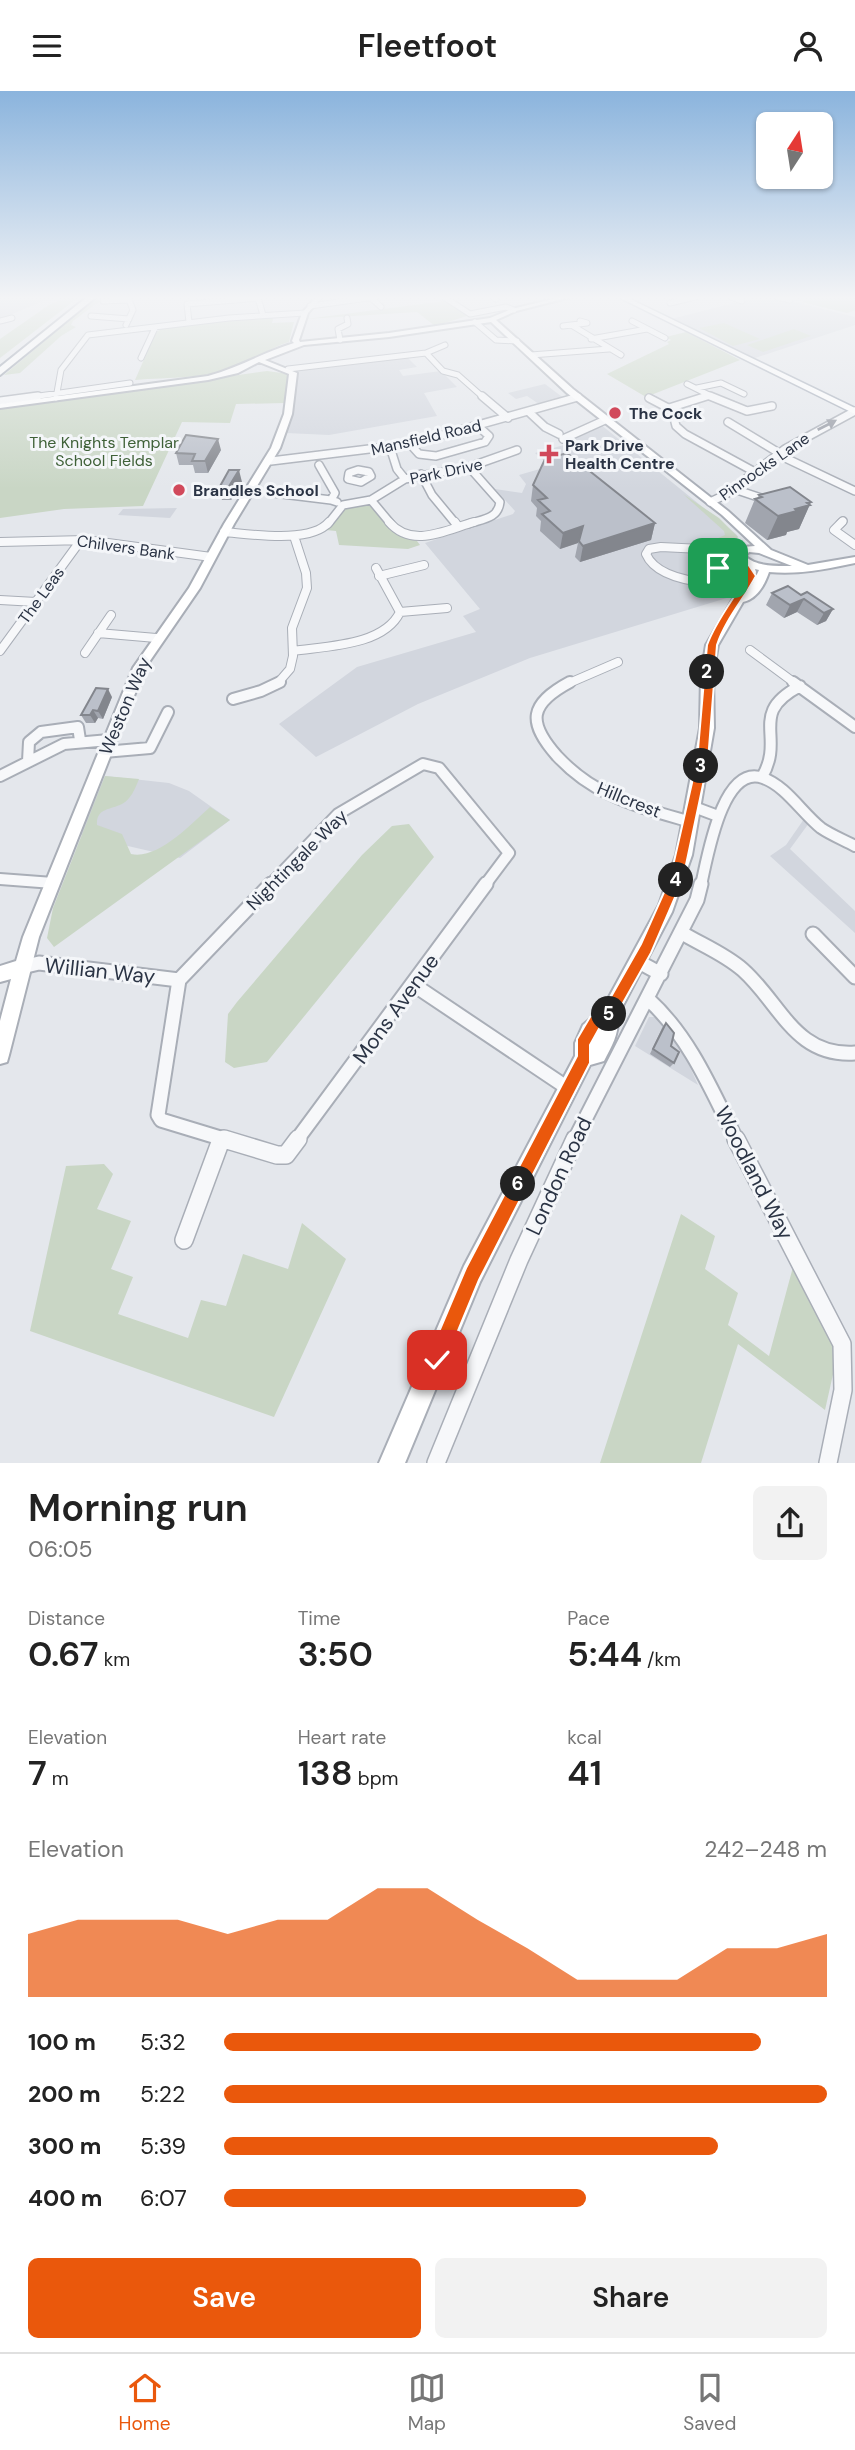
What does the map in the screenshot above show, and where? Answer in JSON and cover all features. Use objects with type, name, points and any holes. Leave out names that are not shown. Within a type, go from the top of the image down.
[{"type":"main road","points":[[0,403],[208,378],[235,371],[255,361]]},
{"type":"main road","points":[[265,361],[288,369]]},
{"type":"main road","points":[[538,361],[605,420],[743,529],[769,561]]},
{"type":"main road","points":[[752,361],[855,411]]},
{"type":"main road","name":"Weston Way","points":[[0,1055],[22,967],[139,667],[156,638],[187,599],[224,532],[271,461],[287,416],[293,373],[288,369]]},
{"type":"main road","name":"London Road","points":[[393,1463],[472,1274],[584,1057],[597,1054],[610,1031],[609,1014],[639,962],[677,879],[691,823],[707,727],[707,675],[712,645],[717,629],[751,579],[751,572],[739,556],[744,550],[743,529]]},
{"type":"main road","points":[[744,550],[769,561],[807,568],[822,568],[855,560]]},
{"type":"main road","points":[[745,564],[769,561]]},
{"type":"main road","name":"London Road","points":[[737,603],[748,597],[759,585],[769,561]]},
{"type":"main road","points":[[0,974],[22,967]]},
{"type":"street","points":[[68,361],[61,370],[56,395],[130,383]]},
{"type":"street","points":[[288,369],[357,361]]},
{"type":"street","points":[[434,361],[443,371],[458,375],[508,418]]},
{"type":"street","points":[[696,388],[722,383],[744,394]]},
{"type":"street","points":[[687,384],[709,395],[741,419],[772,406]]},
{"type":"street","points":[[669,408],[709,395]]},
{"type":"street","name":"Mansfield Road","points":[[271,461],[410,444],[530,413],[578,397]]},
{"type":"street","points":[[649,398],[669,408],[676,426],[685,434],[753,471]]},
{"type":"street","name":"Pinnocks Lane","points":[[710,502],[722,498],[778,454],[855,411]]},
{"type":"street","points":[[530,413],[545,427],[561,436],[605,420]]},
{"type":"street","points":[[728,422],[778,454],[855,491]]},
{"type":"street","points":[[410,444],[419,454],[440,455],[485,442],[489,436],[478,426]]},
{"type":"street","points":[[390,447],[397,469],[405,479]]},
{"type":"street","name":"Park Drive","points":[[343,505],[371,500],[405,479],[469,467],[517,450]]},
{"type":"street","points":[[350,453],[358,470]]},
{"type":"street","points":[[319,465],[335,493],[331,500]]},
{"type":"street","points":[[371,500],[384,519],[397,531],[410,537],[433,537],[457,525],[489,518],[500,509],[497,498],[469,467]]},
{"type":"street","points":[[422,474],[429,492],[457,525]]},
{"type":"street","points":[[734,489],[763,501],[778,497]]},
{"type":"street","points":[[224,532],[294,536],[322,529],[343,505],[331,500],[274,493]]},
{"type":"street","points":[[843,521],[833,527],[834,530],[855,545]]},
{"type":"street","points":[[233,699],[261,692],[281,681],[290,668],[293,651],[291,634],[307,583],[296,552],[294,536]]},
{"type":"street","name":"Chilvers Bank","points":[[0,542],[82,540],[164,553],[211,557]]},
{"type":"street","name":"The Leas","points":[[0,651],[82,540]]},
{"type":"street","points":[[744,550],[727,552],[669,546],[649,549],[646,554],[650,563],[694,583],[709,583],[723,562],[745,564]]},
{"type":"street","points":[[400,612],[378,572],[424,565]]},
{"type":"street","points":[[0,600],[36,603]]},
{"type":"street","points":[[400,612],[447,608]]},
{"type":"street","points":[[293,651],[380,634],[394,625],[400,612]]},
{"type":"street","points":[[85,653],[111,615]]},
{"type":"street","points":[[98,633],[156,638]]},
{"type":"street","points":[[750,650],[855,727]]},
{"type":"street","name":"Hillcrest","points":[[618,662],[587,673],[550,695],[536,715],[540,734],[565,764],[594,787],[625,801],[691,823]]},
{"type":"street","points":[[762,777],[772,757],[772,705],[778,695],[800,685]]},
{"type":"street","points":[[0,776],[64,744],[80,740],[107,746],[150,748],[168,712]]},
{"type":"street","points":[[28,761],[27,747],[36,734],[44,729],[78,727],[81,731],[80,740]]},
{"type":"street","name":"Nightingale Way","points":[[179,979],[338,814],[423,764],[432,764],[509,853]]},
{"type":"street","points":[[694,807],[718,816],[728,793],[750,778],[762,777],[822,828],[855,846]]},
{"type":"street","name":"London Road","points":[[436,1463],[568,1152],[682,933],[704,882],[718,816]]},
{"type":"street","name":"Mons Avenue","points":[[221,1140],[286,1155],[509,853]]},
{"type":"street","points":[[0,879],[53,883]]},
{"type":"street","points":[[682,933],[744,971],[812,1045],[831,1054],[855,1053]]},
{"type":"street","points":[[813,934],[855,977]]},
{"type":"street","points":[[639,962],[661,974]]},
{"type":"street","name":"Willian Way","points":[[22,967],[39,963],[179,979]]},
{"type":"street","points":[[179,979],[158,1115],[170,1125],[221,1140],[184,1240]]},
{"type":"street","points":[[414,985],[569,1089]]},
{"type":"street","name":"Woodland Way","points":[[648,999],[667,1016],[692,1053],[848,1345]]},
{"type":"street","points":[[828,1463],[843,1395],[848,1345]]},
{"type":"street","points":[[437,1360],[468,1383]]},
{"type":"shaded area","points":[[367,361],[411,361],[417,367],[399,370],[403,376],[441,371],[457,387],[424,393],[437,416],[329,435],[286,433],[292,413],[296,370]]},
{"type":"shaded area","points":[[545,384],[565,399],[542,406],[527,396],[516,399],[508,393]]},
{"type":"shaded area","points":[[600,424],[736,534],[738,537],[724,550],[731,567],[742,579],[730,597],[530,658],[418,704],[316,757],[279,724],[357,667],[476,632],[463,616],[480,609],[425,543],[513,514],[515,511],[495,489],[522,493],[526,484],[519,475],[550,466],[535,453],[564,445]]},
{"type":"shaded area","points":[[177,508],[170,518],[118,515],[123,509]]},
{"type":"shaded area","points":[[105,776],[169,783],[189,791],[230,820],[180,858],[80,835]]},
{"type":"shaded area","points":[[804,819],[809,823],[790,849],[855,911],[855,933],[770,856],[786,845]]},
{"type":"shaded area","points":[[649,1017],[658,1017],[682,1049],[698,1085],[635,1046]]},
{"type":"green space","points":[[21,361],[33,361],[20,373],[4,375]]},
{"type":"green space","points":[[143,361],[250,361],[228,370],[202,375],[135,380]]},
{"type":"green space","points":[[634,361],[737,361],[646,397],[607,374]]},
{"type":"green space","name":"The Knights Templar School Fields","points":[[267,371],[289,374],[285,403],[236,404],[230,423],[182,422],[143,506],[64,509],[0,518],[0,409]]},
{"type":"green space","points":[[683,494],[719,518],[738,537],[724,550],[702,545],[725,535],[724,531]]},
{"type":"green space","points":[[361,502],[374,509],[397,532],[420,545],[408,549],[339,545],[336,531],[326,530],[346,507]]},
{"type":"green space","points":[[105,776],[139,779],[128,799],[101,812],[97,819],[97,825],[122,834],[131,854],[152,852],[163,846],[210,807],[230,820],[54,947],[47,938],[53,908]]},
{"type":"green space","points":[[409,824],[434,857],[267,1062],[234,1068],[225,1062],[228,1014],[237,1002],[362,855],[392,826]]},
{"type":"green space","points":[[104,1164],[113,1174],[97,1209],[131,1221],[111,1269],[133,1277],[118,1314],[188,1338],[201,1300],[226,1306],[243,1254],[288,1269],[302,1223],[346,1259],[274,1417],[30,1331],[66,1166]]},
{"type":"green space","points":[[681,1214],[715,1236],[705,1269],[738,1293],[728,1325],[769,1356],[793,1267],[832,1345],[836,1361],[825,1410],[738,1344],[701,1463],[600,1463]]},
{"type":"building","points":[[186,435],[218,439],[205,461],[192,461],[195,454],[176,453]]},
{"type":"building","points":[[567,453],[655,523],[583,546],[579,541],[583,526],[563,533],[542,514],[550,511],[538,500],[547,498],[533,485],[545,459]]},
{"type":"building","points":[[229,470],[239,470],[228,488],[219,488]]},
{"type":"building","points":[[790,487],[811,502],[807,503],[810,505],[778,516],[755,499],[762,497],[759,495]]},
{"type":"building","points":[[788,586],[801,595],[807,592],[833,609],[824,613],[804,599],[790,605],[772,593]]},
{"type":"building","points":[[96,688],[108,689],[98,711],[93,710],[90,715],[81,715]]},
{"type":"building","points":[[666,1023],[674,1033],[671,1046],[679,1052],[674,1063],[653,1049]]},
{"type":"place","name":"The Cock","points":[[615,413]]},
{"type":"place","name":"Park Drive Health Centre","points":[[549,454]]},
{"type":"place","name":"Brandles School","points":[[179,490]]},
{"type":"route","points":[[437,1360],[472,1274],[584,1057],[583,1044],[595,1022],[609,1014],[646,949],[677,879],[702,761],[707,727],[707,675],[712,645],[717,629],[737,603],[751,576],[747,565],[743,563],[723,562],[718,568]]}]
